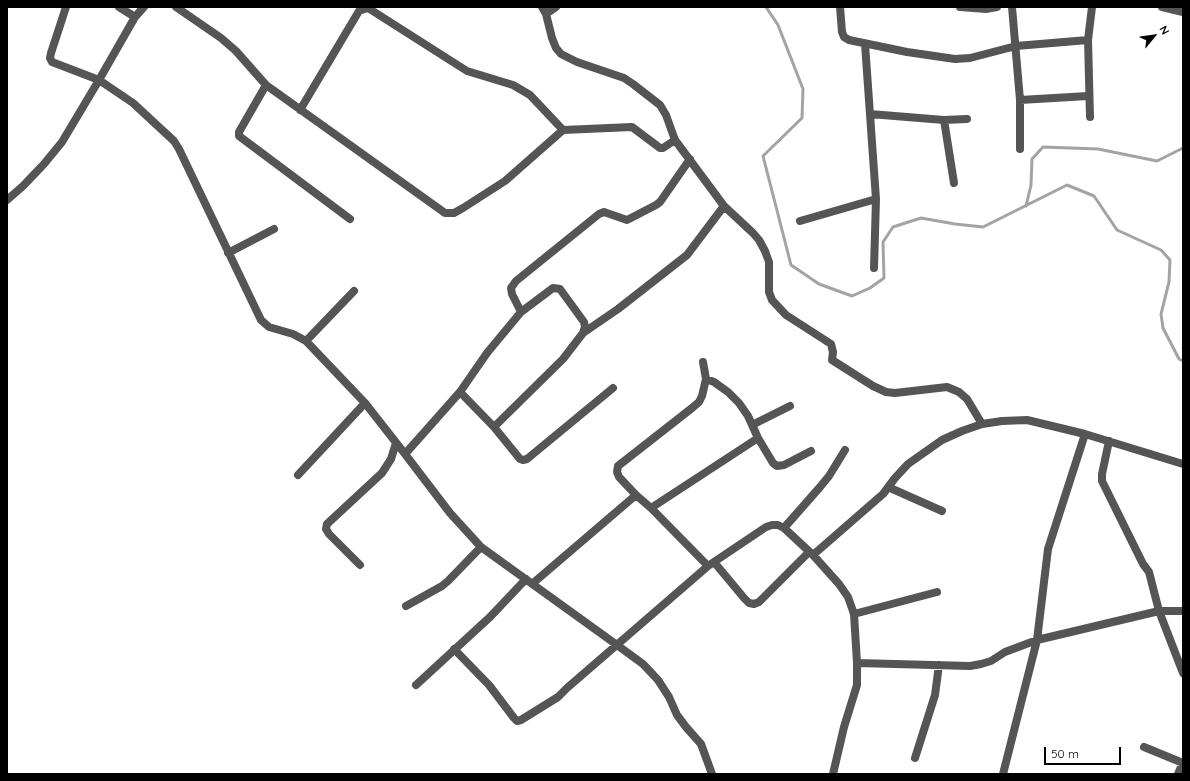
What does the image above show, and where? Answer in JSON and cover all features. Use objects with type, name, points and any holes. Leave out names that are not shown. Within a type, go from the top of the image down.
[{"type":"street","points":[[66,7],[51,53],[50,58],[52,62],[98,80],[133,103],[174,141],[261,320],[269,327],[292,334],[306,341],[365,403],[450,513],[481,547],[643,664],[658,680],[669,697],[677,715],[702,744],[711,774]]},
{"type":"street","points":[[119,7],[135,17]]},
{"type":"street","points":[[7,200],[44,164],[62,142],[135,17],[144,7]]},
{"type":"street","points":[[176,7],[226,42],[266,85],[445,213],[454,213],[505,181],[563,130],[632,127],[660,148],[663,148],[675,140]]},
{"type":"street","points":[[556,7],[544,11],[552,38],[556,48],[561,54],[577,62],[624,78],[660,105],[666,115],[675,140],[724,206],[753,233],[765,251],[769,262],[769,292],[772,300],[786,315],[831,344],[833,352],[832,360],[873,386],[886,392],[895,393],[947,387],[959,392],[967,399],[982,424]]},
{"type":"street","points":[[840,7],[842,32],[844,37],[849,40],[907,52],[955,59],[970,58],[1016,46],[1088,40]]},
{"type":"street","points":[[960,7],[986,9],[996,7]]},
{"type":"street","points":[[1012,7],[1020,100],[1020,149]]},
{"type":"street","points":[[1090,117],[1088,96],[1088,40],[1092,7]]},
{"type":"street","points":[[1162,7],[1183,12]]},
{"type":"street","points":[[300,110],[359,11],[368,8],[467,72],[513,85],[530,95],[563,130]]},
{"type":"street","points":[[865,44],[876,199],[874,268]]},
{"type":"street","points":[[266,85],[239,132],[239,136],[350,219]]},
{"type":"street","points":[[1020,100],[1088,96]]},
{"type":"street","points":[[870,114],[944,120],[967,119]]},
{"type":"street","points":[[944,120],[954,183]]},
{"type":"street","points":[[521,312],[512,294],[511,288],[516,281],[599,214],[604,212],[627,220],[656,205],[660,202],[690,159]]},
{"type":"street","points":[[800,221],[876,199]]},
{"type":"street","points":[[494,426],[563,359],[583,333],[618,310],[687,255],[724,206]]},
{"type":"street","points":[[228,253],[274,228]]},
{"type":"street","points":[[405,454],[460,392],[487,353],[521,312],[553,288],[560,289],[584,322],[585,327],[583,333]]},
{"type":"street","points":[[306,341],[354,291]]},
{"type":"street","points":[[703,362],[706,379],[699,402],[618,466],[617,472],[619,477],[636,495],[711,564],[744,598],[754,604],[759,602],[811,553],[883,494],[908,464],[942,440],[982,424],[1002,421],[1027,420],[1110,441],[1183,464]]},
{"type":"street","points":[[706,379],[714,382],[728,392],[739,403],[748,416],[758,438],[773,463],[778,466],[784,465],[811,451]]},
{"type":"street","points":[[460,392],[494,426],[523,460],[527,459],[613,388]]},
{"type":"street","points":[[298,474],[365,403]]},
{"type":"street","points":[[752,425],[790,406]]},
{"type":"street","points":[[1003,774],[1037,640],[1048,549],[1085,434]]},
{"type":"street","points":[[651,508],[758,438]]},
{"type":"street","points":[[1110,441],[1102,474],[1102,481],[1143,564],[1149,572],[1159,611],[1183,673]]},
{"type":"street","points":[[360,565],[329,534],[326,529],[327,524],[382,473],[391,459],[396,443]]},
{"type":"street","points":[[784,528],[829,476],[845,450]]},
{"type":"street","points":[[888,487],[942,512]]},
{"type":"street","points":[[416,685],[529,582],[636,495]]},
{"type":"street","points":[[454,649],[489,685],[517,721],[521,720],[558,697],[566,688],[711,564],[766,527],[772,524],[778,525],[784,528],[811,553],[839,584],[848,597],[854,614],[857,686],[844,727],[833,774]]},
{"type":"street","points":[[406,606],[442,586],[481,547]]},
{"type":"street","points":[[854,614],[937,592]]},
{"type":"street","points":[[857,663],[970,666],[991,661],[1005,652],[1037,640],[1159,611],[1183,611]]},
{"type":"street","points":[[915,758],[935,695],[939,665]]},
{"type":"street","points":[[1144,747],[1183,763],[1178,774]]},
{"type":"waterway","points":[[766,7],[778,25],[803,89],[802,118],[763,156],[791,265],[819,284],[852,296],[870,288],[884,278],[883,242],[893,227],[921,218],[983,227],[1067,185],[1094,196],[1117,230],[1161,250],[1170,260],[1169,282],[1161,314],[1163,328],[1179,359],[1183,361]]},
{"type":"waterway","points":[[1026,206],[1031,185],[1032,159],[1043,147],[1098,149],[1157,161],[1183,148]]}]
